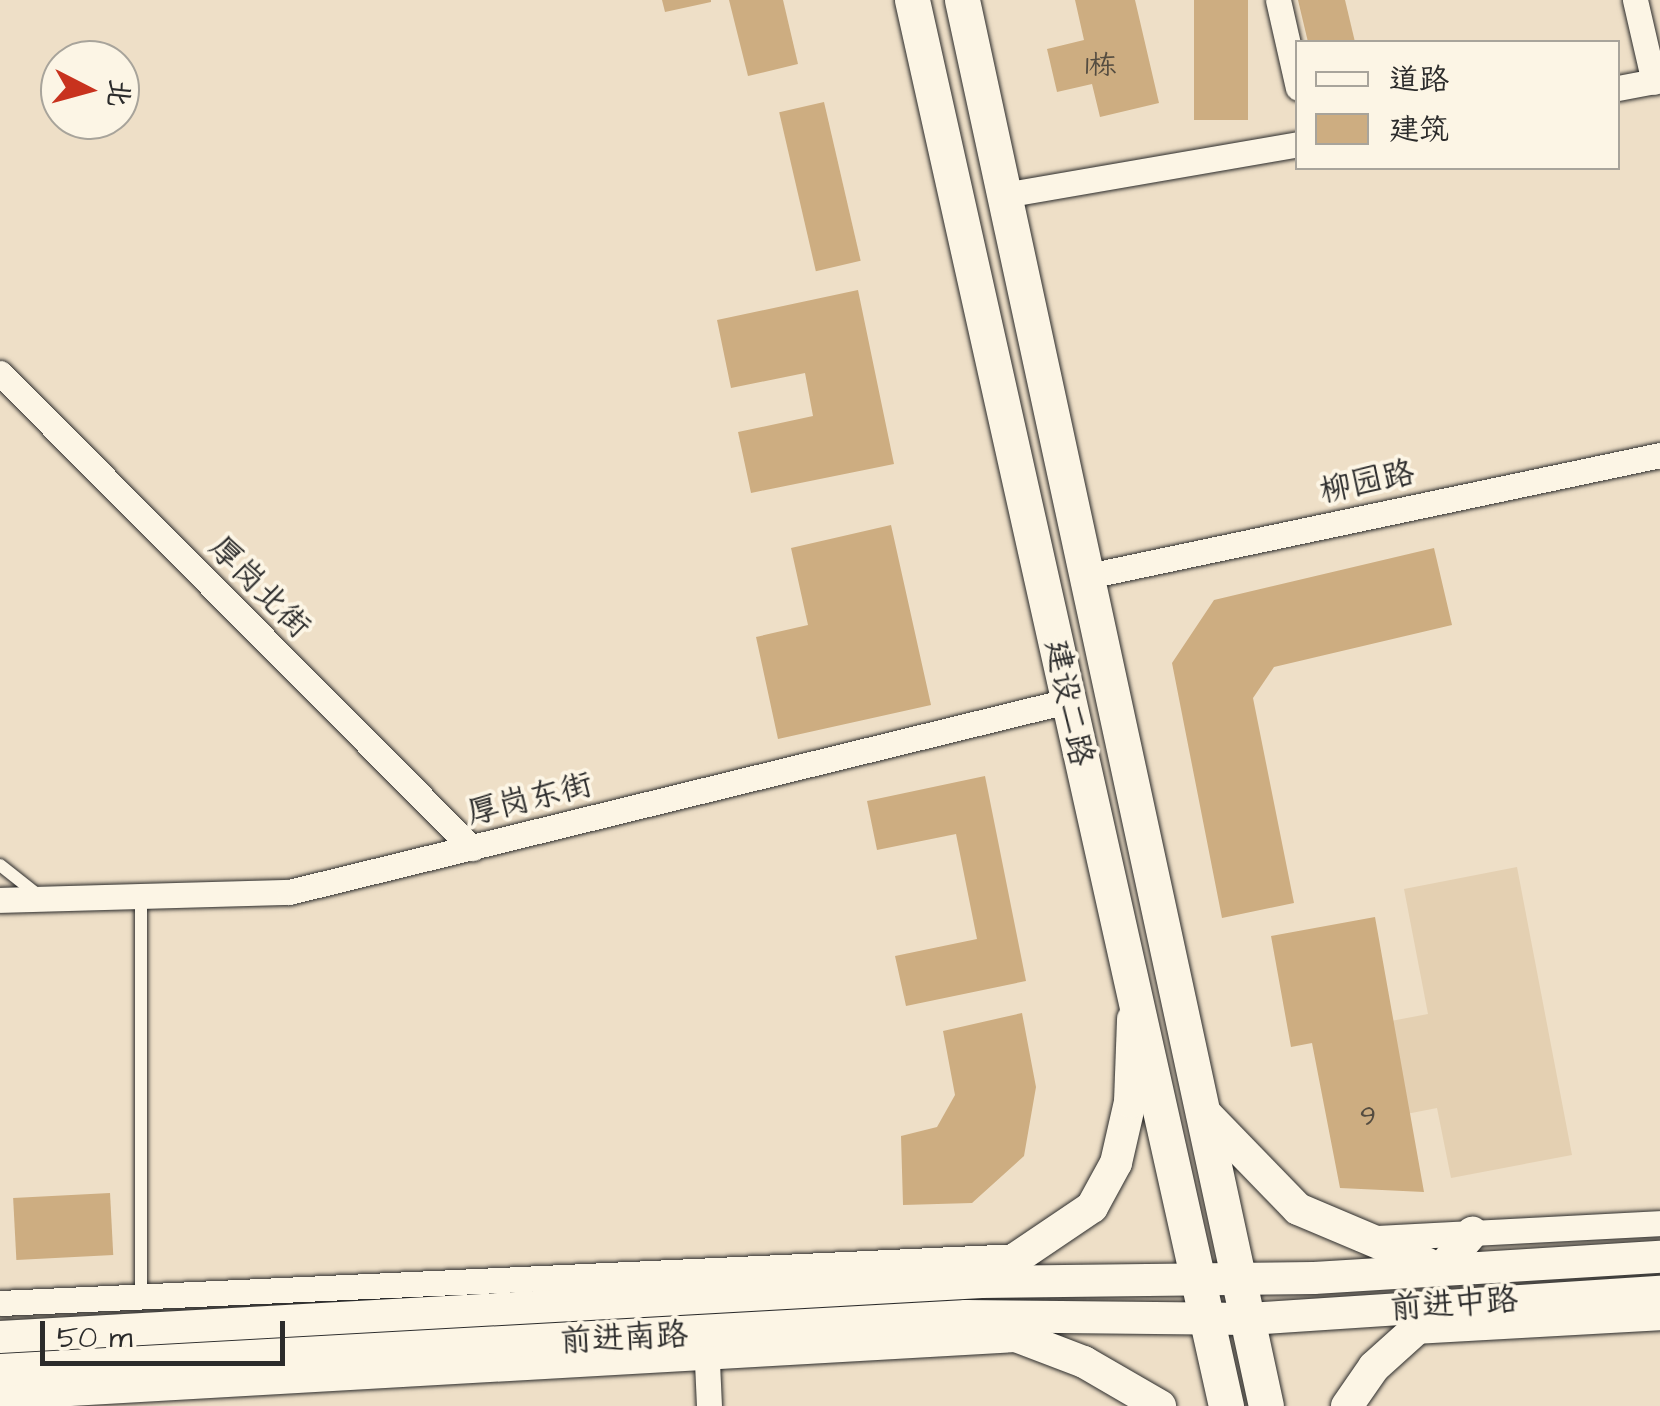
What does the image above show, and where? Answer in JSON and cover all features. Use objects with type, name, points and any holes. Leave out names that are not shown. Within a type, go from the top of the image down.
[{"type":"main road","name":"建设二路","points":[[912,0],[1226,1406]]},
{"type":"main road","name":"建设二路","points":[[962,0],[1206,1114],[1266,1406]]},
{"type":"street","points":[[1278,0],[1295,75]]},
{"type":"street","points":[[1620,88],[1657,81],[1635,0]]},
{"type":"street","points":[[1004,195],[1295,145]]},
{"type":"street","name":"厚岗北街","points":[[0,373],[472,848]]},
{"type":"street","name":"柳园路","points":[[1088,576],[1660,456]]},
{"type":"street","name":"厚岗东街","points":[[0,900],[290,892],[1068,701]]},
{"type":"street","points":[[932,1260],[981,1282],[1092,1207],[1116,1164],[1130,1102],[1134,998]]},
{"type":"street","points":[[1206,1114],[1298,1209],[1360,1239],[1442,1269],[1472,1233]]},
{"type":"street","points":[[1360,1239],[1660,1224]]},
{"type":"street","name":"前进南路","points":[[704,1284],[932,1260],[1024,1256]]},
{"type":"street","name":"前进南路","points":[[0,1337],[230,1308],[704,1284],[1240,1278],[1660,1257]]},
{"type":"street","points":[[704,1284],[709,1406]]},
{"type":"street","name":"前进中路","points":[[1249,1319],[1660,1292]]},
{"type":"street","name":"前进南路","points":[[0,1302],[140,1296],[230,1308]]},
{"type":"street","points":[[1347,1406],[1413,1331],[1444,1304],[1505,1325]]},
{"type":"street","points":[[230,1308],[233,1383]]},
{"type":"street","points":[[927,1344],[966,1316],[1015,1339],[1084,1362],[1160,1406]]},
{"type":"street","name":"前进南路","points":[[0,1397],[706,1346],[966,1316],[1249,1319]]},
{"type":"street","name":"前进中路","points":[[1413,1331],[1660,1317]]},
{"type":"street","name":"前进南路","points":[[706,1346],[927,1344],[1015,1339]]},
{"type":"street","name":"前进南路","points":[[0,1370],[233,1383]]},
{"type":"lane","points":[[0,866],[40,897]]},
{"type":"lane","points":[[140,1296],[141,897]]},
{"type":"shaded area","points":[[1517,867],[1572,1155],[1451,1178],[1437,1108],[1340,1127],[1322,1034],[1428,1014],[1404,889]]},
{"type":"building","points":[[662,0],[711,0],[711,2],[665,12]]},
{"type":"building","points":[[729,0],[783,0],[798,64],[748,76]]},
{"type":"building","points":[[1075,0],[1135,0],[1159,103],[1100,117],[1092,84],[1057,92],[1047,49],[1084,40]]},
{"type":"building","points":[[1194,0],[1248,0],[1248,120],[1194,120]]},
{"type":"building","points":[[1298,0],[1345,0],[1355,40],[1308,40]]},
{"type":"building","points":[[824,102],[861,261],[816,271],[779,112]]},
{"type":"building","points":[[858,290],[894,464],[751,493],[738,432],[813,416],[805,373],[731,388],[717,320]]},
{"type":"building","points":[[891,525],[931,705],[778,739],[756,637],[808,625],[791,548]]},
{"type":"building","points":[[1434,548],[1452,625],[1274,667],[1253,698],[1294,903],[1222,918],[1172,663],[1214,600]]},
{"type":"building","points":[[985,776],[1026,981],[906,1006],[895,956],[977,939],[956,834],[877,850],[867,801]]},
{"type":"building","points":[[1375,917],[1424,1192],[1340,1188],[1312,1043],[1291,1047],[1271,936]]},
{"type":"building","points":[[1022,1013],[1036,1087],[1024,1156],[972,1203],[903,1205],[901,1136],[937,1127],[955,1095],[943,1031]]},
{"type":"building","points":[[110,1193],[113,1255],[16,1260],[13,1198]]}]
